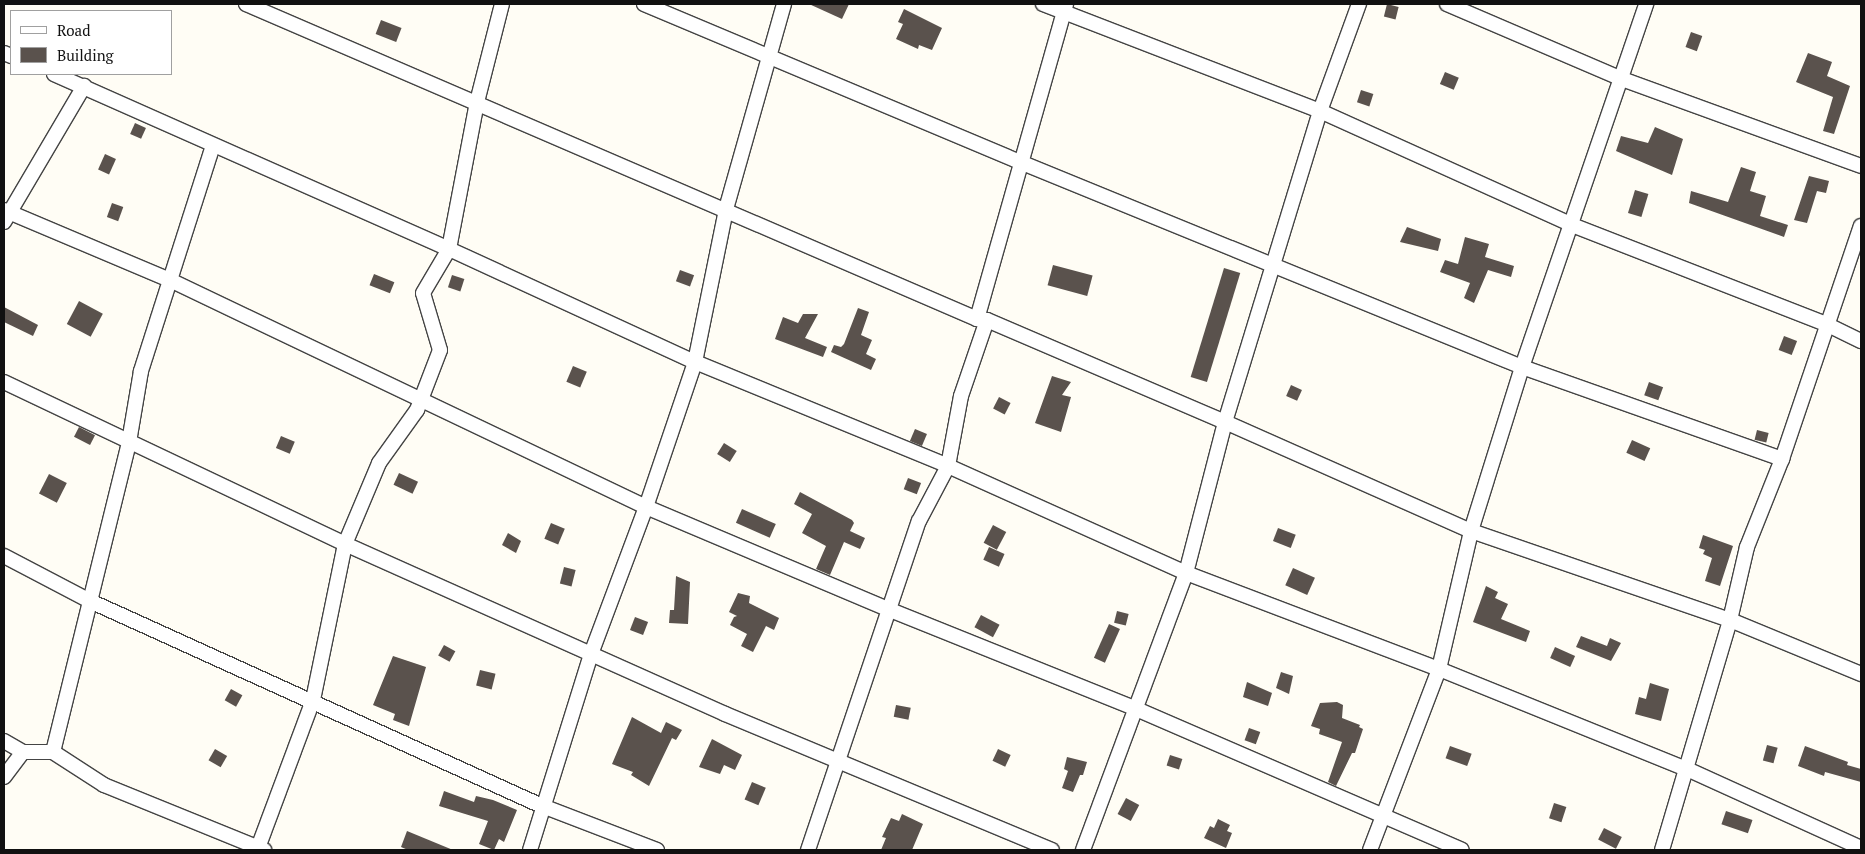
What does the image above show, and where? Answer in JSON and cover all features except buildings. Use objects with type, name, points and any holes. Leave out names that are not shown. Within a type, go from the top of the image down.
[{"type":"street","points":[[246,4],[1225,422],[1471,531],[1730,620],[1861,674]]},
{"type":"street","points":[[4,741],[24,752],[53,752],[104,785],[262,849],[313,700],[345,544],[379,463],[422,400],[440,350],[423,293],[449,249],[477,102],[502,4]]},
{"type":"street","points":[[644,4],[1020,162],[1522,367],[1782,460]]},
{"type":"street","points":[[530,850],[545,807],[591,654],[646,506],[695,362],[726,209],[768,55],[784,4]]},
{"type":"street","points":[[1044,4],[1065,8],[1320,111],[1572,225],[1828,325],[1861,340]]},
{"type":"street","points":[[1083,850],[1134,708],[1186,573],[1225,422],[1320,111],[1359,4]]},
{"type":"street","points":[[1447,4],[1622,79],[1861,166]]},
{"type":"street","points":[[1370,850],[1439,669],[1471,531],[1522,367],[1622,79],[1646,4]]},
{"type":"street","points":[[808,850],[919,521],[948,466],[961,396],[982,319],[1020,162],[1065,8]]},
{"type":"street","points":[[56,75],[449,249],[695,362],[948,466],[1186,573],[1439,669],[1687,769],[1861,848]]},
{"type":"street","points":[[84,86],[6,215],[170,280],[646,506],[888,609],[1134,708],[1462,850]]},
{"type":"street","points":[[53,752],[129,442],[141,370],[213,146]]},
{"type":"street","points":[[1662,850],[1730,620],[1746,547],[1782,460],[1861,226]]},
{"type":"street","points":[[4,382],[345,544],[591,654],[838,761],[1052,850]]},
{"type":"street","points":[[4,556],[90,601],[313,700],[545,807],[657,850]]},
{"type":"street","points":[[4,777],[24,752]]}]
